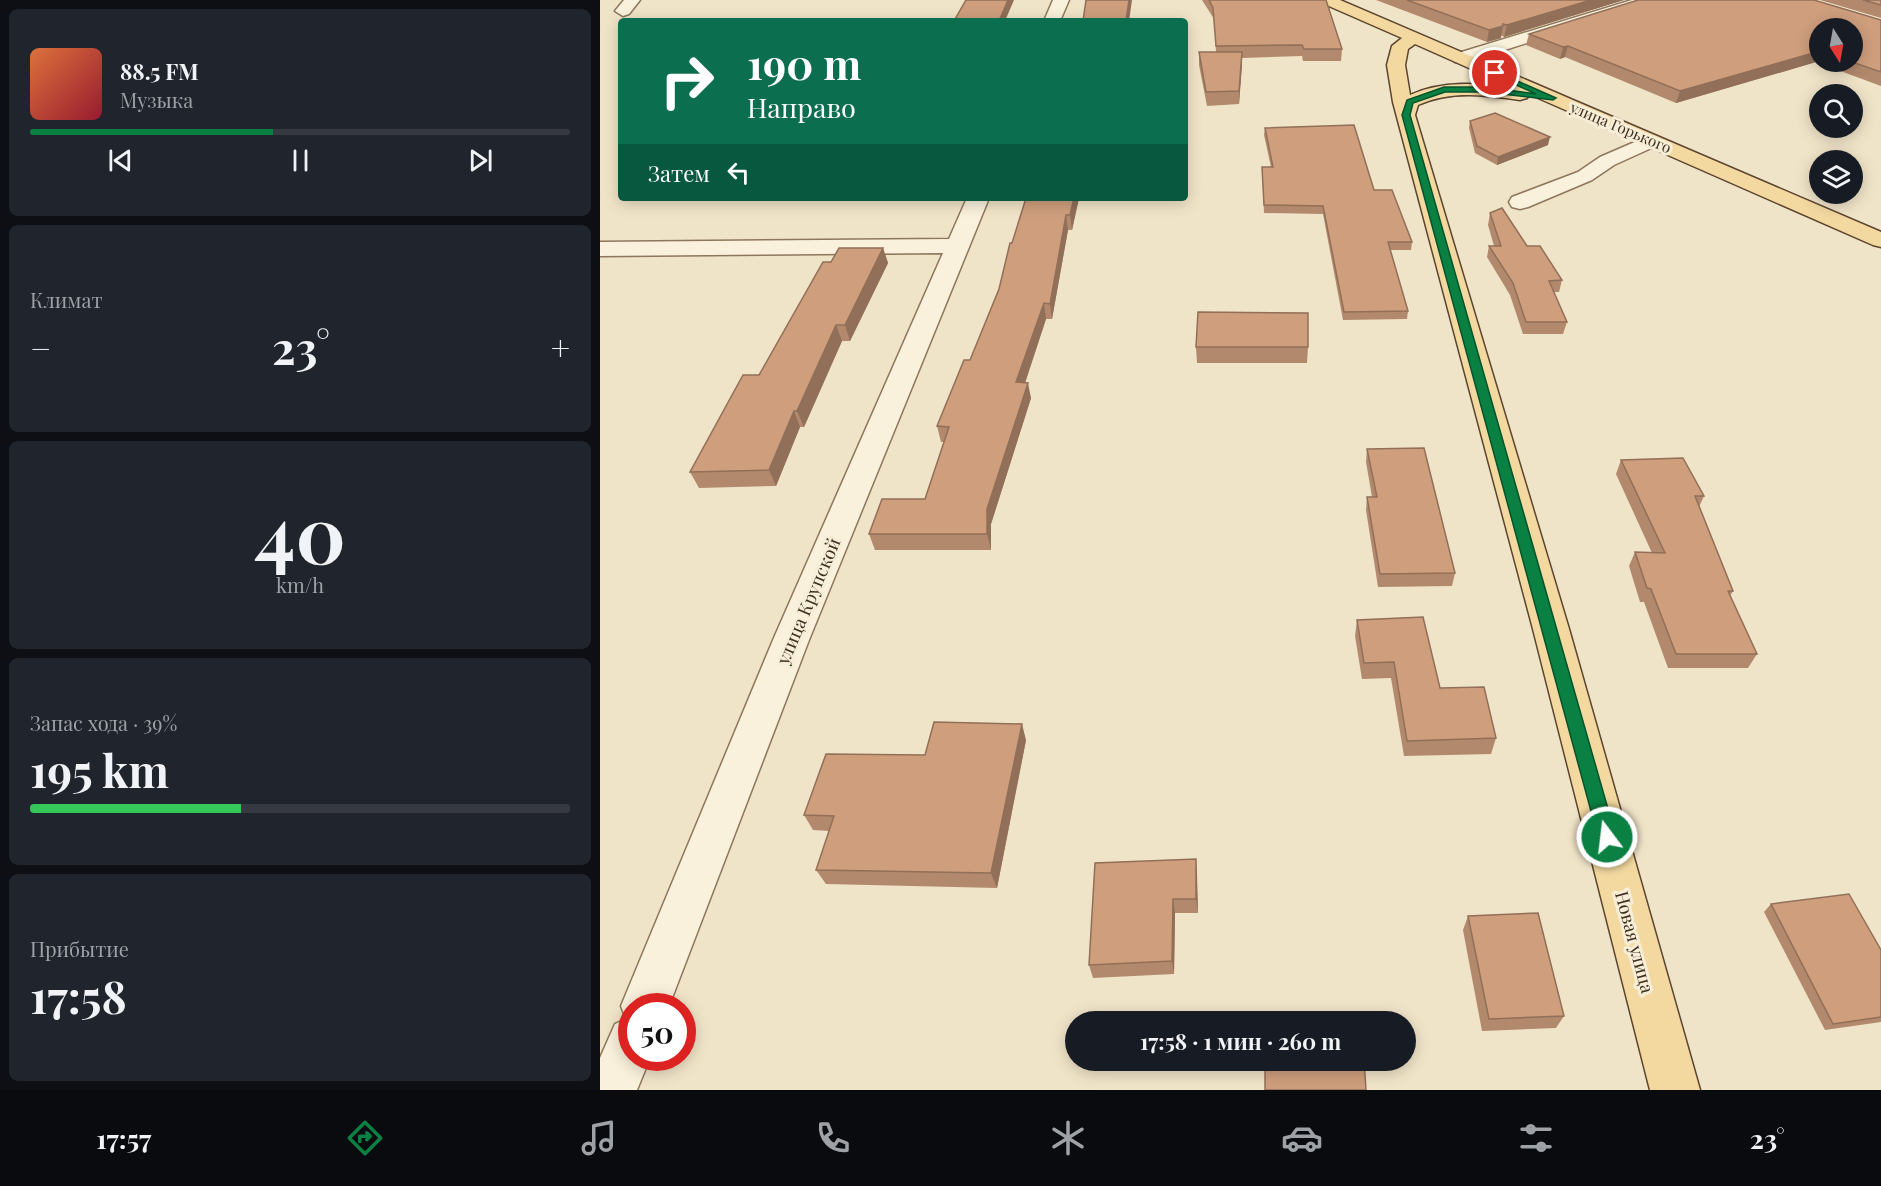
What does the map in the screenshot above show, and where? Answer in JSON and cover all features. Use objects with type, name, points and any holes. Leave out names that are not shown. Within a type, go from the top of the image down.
[{"type":"main road","name":"улица Горького","points":[[1327,0],[1881,240]]},
{"type":"main road","name":"Новая улица","points":[[1415,38],[1400,46],[1396,65],[1406,115],[1551,629],[1675,1090]]},
{"type":"main road","points":[[1406,115],[1410,102],[1444,89],[1485,90],[1553,98]]},
{"type":"street","points":[[1053,18],[1061,0]]},
{"type":"street","points":[[1461,58],[1648,0]]},
{"type":"street","points":[[1520,202],[1585,176],[1607,161],[1651,141]]},
{"type":"street","name":"улица Крупской","points":[[650,993],[791,640],[977,201]]},
{"type":"street","points":[[600,249],[958,246]]},
{"type":"street","points":[[612,1090],[620,1071]]},
{"type":"building","points":[[966,0],[1008,0],[1000,18],[956,18]]},
{"type":"building","points":[[1086,0],[1129,0],[1126,18],[1083,18]]},
{"type":"building","points":[[1209,0],[1326,0],[1342,49],[1304,49],[1302,45],[1216,46],[1213,8]]},
{"type":"building","points":[[1407,0],[1591,0],[1507,25],[1503,24],[1503,26],[1489,30]]},
{"type":"building","points":[[1638,0],[1814,0],[1881,20],[1881,72],[1863,66],[1863,18],[1809,18],[1809,54],[1680,91],[1568,46],[1563,47],[1529,34]]},
{"type":"building","points":[[1863,0],[1881,0],[1881,5]]},
{"type":"building","points":[[1199,52],[1242,52],[1239,91],[1206,92]]},
{"type":"building","points":[[1495,113],[1550,137],[1498,157],[1477,146],[1470,121]]},
{"type":"building","points":[[1354,125],[1374,190],[1392,190],[1412,242],[1388,242],[1408,311],[1344,312],[1323,206],[1264,205],[1262,167],[1273,167],[1265,128]]},
{"type":"building","points":[[1025,201],[1073,201],[1070,215],[1066,215],[1050,304],[1044,303],[1016,382],[1028,383],[987,509],[987,534],[869,534],[882,499],[925,499],[949,427],[937,426],[964,360],[970,360],[999,289],[1010,243],[1012,243]]},
{"type":"building","points":[[1502,208],[1527,246],[1540,246],[1562,280],[1549,281],[1567,322],[1526,322],[1513,283],[1489,246],[1501,246],[1490,213]]},
{"type":"building","points":[[839,248],[883,248],[845,325],[836,325],[797,411],[794,411],[769,470],[690,472],[743,375],[759,375],[823,262],[831,262]]},
{"type":"building","points":[[1198,312],[1308,313],[1308,347],[1196,347]]},
{"type":"building","points":[[1424,448],[1455,573],[1380,574],[1367,497],[1377,497],[1367,449]]},
{"type":"building","points":[[1683,458],[1704,496],[1695,496],[1733,591],[1728,591],[1757,654],[1676,654],[1651,589],[1647,588],[1635,552],[1665,553],[1621,460]]},
{"type":"building","points":[[1423,617],[1440,688],[1484,687],[1496,738],[1407,741],[1394,662],[1364,663],[1357,620]]},
{"type":"building","points":[[934,722],[1022,724],[991,873],[816,870],[834,816],[804,815],[826,754],[925,755]]},
{"type":"building","points":[[1196,859],[1196,899],[1173,899],[1172,961],[1089,965],[1095,863]]},
{"type":"building","points":[[1849,894],[1881,950],[1881,1017],[1833,1024],[1771,904]]},
{"type":"building","points":[[1538,913],[1564,1016],[1489,1019],[1468,916]]},
{"type":"building","points":[[1265,1071],[1365,1071],[1366,1090],[1265,1090]]},
{"type":"route","points":[[1495,73],[1553,98],[1485,90],[1444,89],[1410,102],[1406,115],[1551,629],[1607,837]]}]
